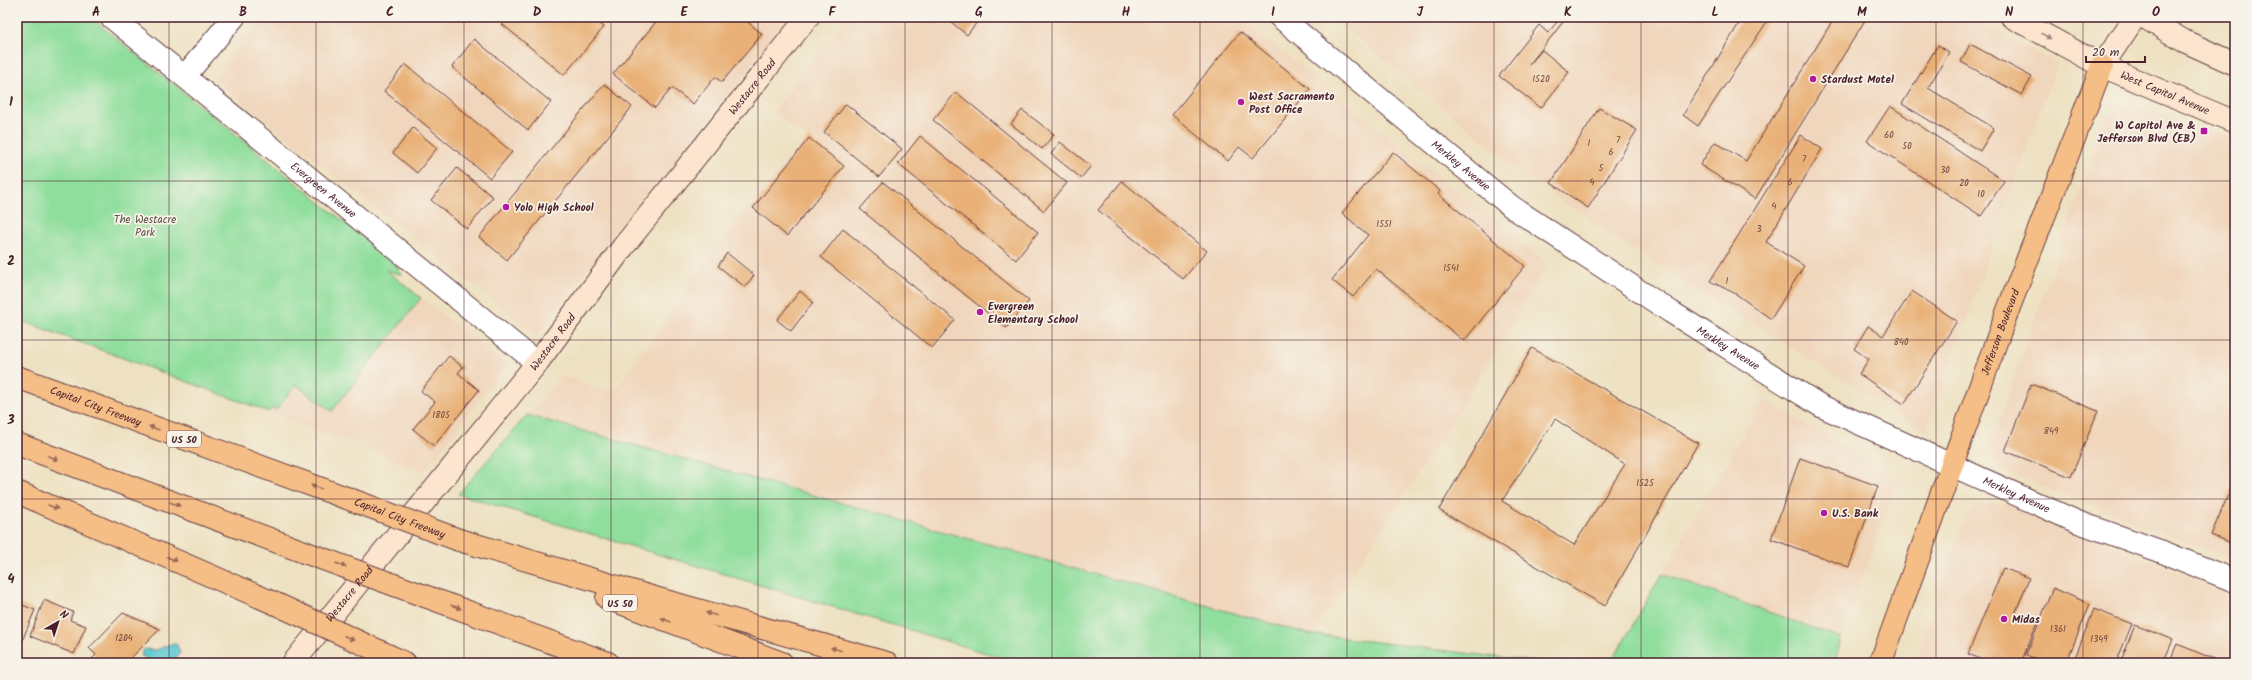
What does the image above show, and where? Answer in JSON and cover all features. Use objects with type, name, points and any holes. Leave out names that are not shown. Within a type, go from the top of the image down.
[{"type":"main road","name":"Jefferson Boulevard","points":[[1881,661],[1951,465],[2102,66]]},
{"type":"main road","name":"Capital City Freeway","points":[[17,377],[460,540],[782,663]]},
{"type":"main road","points":[[17,444],[304,552],[608,663]]},
{"type":"main road","points":[[17,492],[276,604],[404,663]]},
{"type":"main road","points":[[460,540],[655,598],[887,663]]},
{"type":"street","name":"Evergreen Avenue","points":[[111,17],[537,363]]},
{"type":"street","points":[[185,76],[234,17]]},
{"type":"street","name":"Westacre Road","points":[[293,663],[537,363],[624,247],[808,17]]},
{"type":"street","name":"Merkley Avenue","points":[[1280,17],[1512,207],[1636,289],[1821,406],[2074,521],[2160,551],[2235,581]]},
{"type":"street","name":"West Capitol Avenue","points":[[2012,17],[2102,66],[2235,122]]},
{"type":"street","name":"Jefferson Boulevard","points":[[2102,66],[2135,17]]},
{"type":"street","points":[[2144,17],[2184,41],[2235,64]]},
{"type":"shaded area","name":"Yolo High School","points":[[264,17],[790,17],[536,335],[213,79]]},
{"type":"shaded area","name":"Evergreen Elementary School","points":[[847,17],[1239,17],[1548,264],[1445,433],[1312,635],[527,415],[562,376],[614,392],[715,248],[807,138],[773,112]]},
{"type":"shaded area","points":[[1333,17],[1970,17],[2057,64],[1926,431],[1624,244],[1512,165]]},
{"type":"shaded area","points":[[2131,104],[2235,141],[2235,560],[1999,470],[1990,447],[2106,117]]},
{"type":"shaded area","points":[[385,269],[507,365],[424,471],[269,412]]},
{"type":"shaded area","points":[[1764,399],[1898,479],[1841,638],[1662,574]]},
{"type":"shaded area","points":[[1979,502],[2008,504],[2235,596],[2235,663],[1914,663],[1965,517]]},
{"type":"green space","name":"The Westacre Park","points":[[17,17],[90,17],[394,262],[402,275],[386,270],[421,298],[332,411],[296,385],[276,410],[272,408],[269,412],[17,319]]},
{"type":"green space","points":[[527,415],[1312,635],[1544,663],[1019,663],[458,494]]},
{"type":"green space","points":[[1662,574],[1841,638],[1835,663],[1611,663]]},
{"type":"water","points":[[173,643],[177,645],[180,652],[178,657],[163,663],[148,663],[145,657],[141,656],[144,649],[156,650]]},
{"type":"building","points":[[508,17],[592,17],[604,27],[564,75],[502,24]]},
{"type":"building","points":[[660,17],[742,17],[762,34],[722,82],[715,77],[693,104],[672,88],[655,108],[613,74]]},
{"type":"building","points":[[945,17],[981,17],[967,35]]},
{"type":"building","points":[[1561,17],[1567,17],[1529,65],[1542,50],[1569,72],[1541,108],[1499,76],[1539,25],[1548,33]]},
{"type":"building","points":[[1743,17],[1770,17],[1698,126],[1683,115]]},
{"type":"building","name":"Stardust Motel","points":[[1835,17],[1867,17],[1755,199],[1700,165],[1715,142],[1746,161]]},
{"type":"building","name":"West Sacramento Post Office","points":[[1240,32],[1310,89],[1253,158],[1239,147],[1228,161],[1172,115]]},
{"type":"building","points":[[474,39],[551,102],[528,130],[452,67]]},
{"type":"building","points":[[1970,44],[2032,77],[2022,95],[1961,62]]},
{"type":"building","points":[[1938,45],[1949,52],[1928,88],[1994,128],[1980,151],[1902,104]]},
{"type":"building","points":[[405,64],[512,152],[490,178],[384,91]]},
{"type":"building","points":[[604,84],[632,107],[507,260],[479,237]]},
{"type":"building","points":[[956,92],[1067,183],[1044,211],[933,120]]},
{"type":"building","points":[[846,104],[902,149],[879,177],[824,132]]},
{"type":"building","points":[[1890,106],[2004,181],[1981,216],[1867,141]]},
{"type":"building","points":[[1599,108],[1637,130],[1588,208],[1551,183]]},
{"type":"building","points":[[1022,110],[1054,134],[1042,149],[1011,124]]},
{"type":"building","points":[[413,128],[437,148],[417,173],[393,153]]},
{"type":"building","points":[[1801,135],[1822,149],[1766,242],[1804,266],[1771,319],[1736,294],[1710,281]]},
{"type":"building","points":[[920,136],[1038,232],[1016,260],[898,164]]},
{"type":"building","points":[[809,138],[844,166],[787,236],[753,208]]},
{"type":"building","points":[[1060,142],[1091,166],[1081,178],[1051,154]]},
{"type":"building","points":[[1393,152],[1440,191],[1438,194],[1525,266],[1464,341],[1376,269],[1353,297],[1332,280],[1368,235],[1342,213]]},
{"type":"building","points":[[457,168],[493,197],[467,229],[431,200]]},
{"type":"building","points":[[1122,181],[1207,251],[1183,279],[1098,210]]},
{"type":"building","points":[[883,182],[1029,301],[1006,328],[860,209]]},
{"type":"building","points":[[843,229],[955,320],[932,348],[821,257]]},
{"type":"building","points":[[727,253],[754,275],[745,287],[718,266]]},
{"type":"building","points":[[800,291],[813,302],[791,331],[777,320]]},
{"type":"building","points":[[1912,291],[1957,321],[1904,404],[1859,374],[1869,359],[1854,349],[1868,326],[1883,336]]},
{"type":"building","points":[[1532,348],[1698,443],[1605,606],[1439,510]],"holes":[[[1555,419],[1625,464],[1574,545],[1502,501]]]},
{"type":"building","points":[[449,356],[463,367],[458,373],[479,390],[434,446],[413,429],[435,402],[421,391]]},
{"type":"building","points":[[2031,384],[2098,411],[2071,477],[2005,451]]},
{"type":"building","name":"U.S. Bank","points":[[1800,458],[1878,486],[1849,567],[1771,539]]},
{"type":"building","points":[[2235,479],[2235,545],[2211,535]]},
{"type":"building","name":"Midas","points":[[2003,568],[2029,578],[2015,614],[2037,623],[2021,663],[1991,663],[1968,654]]},
{"type":"building","points":[[2053,588],[2090,604],[2066,663],[2046,663],[2026,655]]},
{"type":"building","points":[[44,600],[73,612],[70,620],[86,626],[74,654],[30,636]]},
{"type":"building","points":[[17,603],[35,610],[17,653]]},
{"type":"building","points":[[2094,609],[2132,624],[2116,663],[2073,663]]},
{"type":"building","points":[[123,613],[160,629],[126,663],[97,663],[92,659],[96,655],[89,648]]},
{"type":"building","points":[[2135,625],[2173,640],[2163,663],[2120,663]]},
{"type":"building","points":[[2177,644],[2214,659],[2213,663],[2169,663]]},
{"type":"place","name":"Stardust Motel","points":[[1813,79]]},
{"type":"place","name":"West Sacramento Post Office","points":[[1241,102]]},
{"type":"place","name":"W Capitol Ave & Jefferson Blvd (EB)","points":[[2204,131]]},
{"type":"place","name":"Yolo High School","points":[[506,207]]},
{"type":"place","name":"Evergreen Elementary School","points":[[980,312]]},
{"type":"place","name":"U.S. Bank","points":[[1824,513]]},
{"type":"place","name":"Midas","points":[[2004,619]]}]
